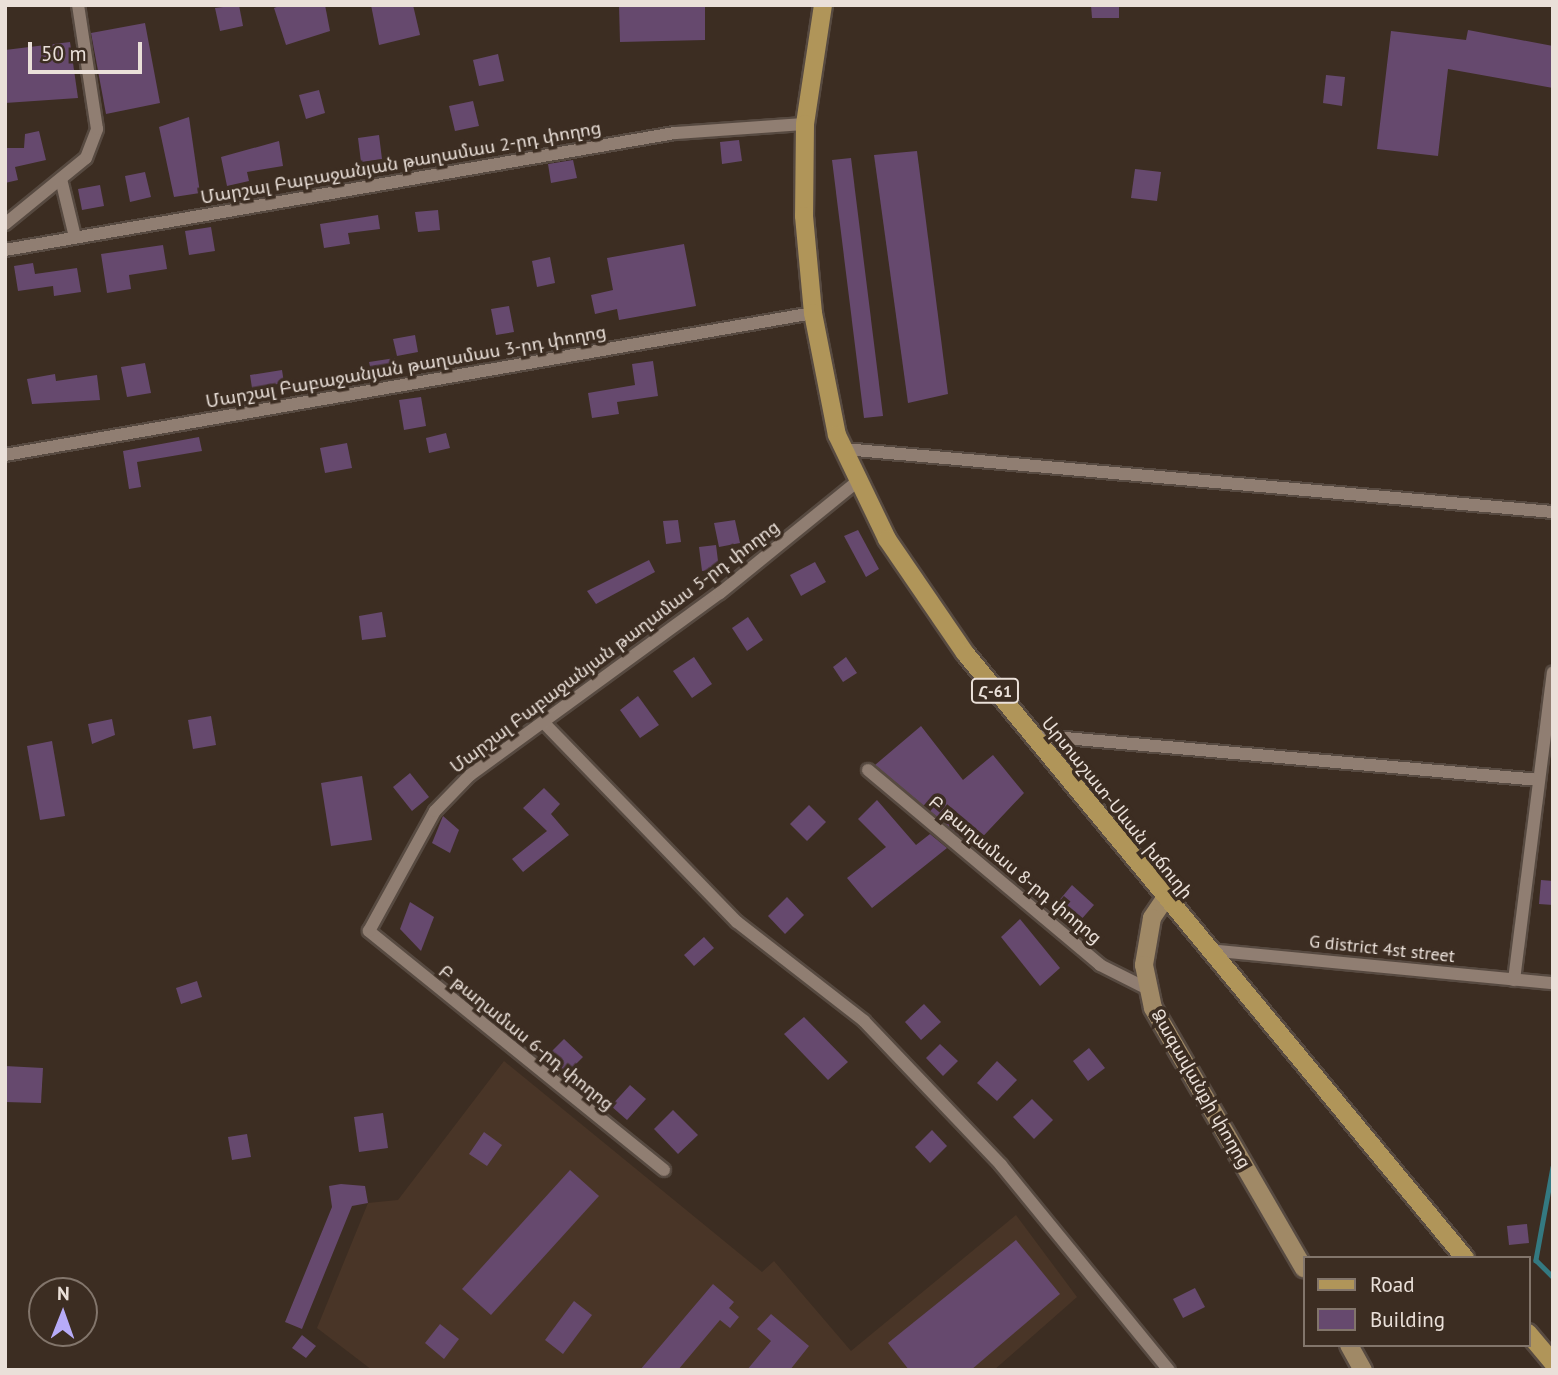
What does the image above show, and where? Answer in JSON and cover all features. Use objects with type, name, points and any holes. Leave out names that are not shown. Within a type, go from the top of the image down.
[{"type":"main road","name":"Արտաշատ-Սևան խճուղի","points":[[823,5],[805,124],[804,216],[813,313],[844,449],[859,480],[930,608],[1164,900],[1463,1256]]},
{"type":"main road","points":[[1530,1335],[1553,1363]]},
{"type":"street","points":[[5,224],[86,158],[97,129],[78,5]]},
{"type":"street","name":"Մարշալ Բաբաջանյան թաղամաս 2-րդ փողոց","points":[[5,250],[675,133],[805,124]]},
{"type":"street","points":[[61,179],[75,237]]},
{"type":"street","name":"Մարշալ Բաբաջանյան թաղամաս 3-րդ փողոց","points":[[5,455],[813,313]]},
{"type":"street","points":[[844,449],[1553,512]]},
{"type":"street","name":"Մարշալ Բաբաջանյան թաղամաս 5-րդ փողոց","points":[[369,931],[435,811],[470,775],[544,723],[859,480]]},
{"type":"street","points":[[1514,980],[1553,672]]},
{"type":"street","points":[[544,723],[737,922],[864,1021],[1002,1165],[1170,1370]]},
{"type":"street","points":[[1031,735],[1539,780]]},
{"type":"street","name":"Բ թաղամաս 8-րդ փողոց","points":[[868,770],[1100,965],[1146,988]]},
{"type":"street","name":"Ձագավանքի փողոց","points":[[1164,900],[1147,936],[1146,988],[1302,1264]]},
{"type":"street","name":"Բ թաղամաս 6-րդ փողոց","points":[[369,931],[664,1170]]},
{"type":"street","name":"G district 4st street","points":[[1207,950],[1553,983]]},
{"type":"street","points":[[1350,1347],[1363,1370]]},
{"type":"shaded area","points":[[504,1061],[762,1272],[774,1261],[851,1351],[1016,1215],[1077,1297],[994,1370],[372,1370],[317,1328],[368,1203],[398,1200]]},
{"type":"building","points":[[239,5],[243,26],[220,31],[215,8]]},
{"type":"building","points":[[282,5],[325,5],[330,31],[286,45],[274,8]]},
{"type":"building","points":[[371,5],[413,5],[420,35],[379,45]]},
{"type":"building","points":[[619,5],[705,5],[705,40],[620,42]]},
{"type":"building","points":[[1091,5],[1119,5],[1119,18],[1092,18]]},
{"type":"building","points":[[145,23],[160,103],[106,114],[91,33]]},
{"type":"building","points":[[1468,30],[1553,46],[1553,88],[1448,69],[1438,156],[1377,149],[1391,31],[1466,40]]},
{"type":"building","points":[[70,42],[78,98],[5,103],[5,50]]},
{"type":"building","points":[[498,54],[504,81],[479,86],[473,60]]},
{"type":"building","points":[[1326,75],[1345,77],[1342,106],[1323,103]]},
{"type":"building","points":[[319,90],[325,113],[306,119],[299,95]]},
{"type":"building","points":[[473,101],[479,126],[455,131],[449,106]]},
{"type":"building","points":[[189,117],[200,193],[174,197],[159,127]]},
{"type":"building","points":[[39,131],[46,160],[15,167],[18,180],[5,183],[5,148],[24,148],[25,134]]},
{"type":"building","points":[[379,135],[382,159],[361,162],[358,138]]},
{"type":"building","points":[[739,140],[742,161],[722,164],[720,142]]},
{"type":"building","points":[[279,141],[283,166],[247,172],[249,181],[227,186],[221,157]]},
{"type":"building","points":[[917,151],[948,394],[908,403],[874,155]]},
{"type":"building","points":[[851,158],[883,416],[864,418],[832,160]]},
{"type":"building","points":[[573,160],[577,178],[551,183],[548,164]]},
{"type":"building","points":[[1135,169],[1161,172],[1157,201],[1131,198]]},
{"type":"building","points":[[145,172],[151,197],[130,202],[125,176]]},
{"type":"building","points":[[100,185],[104,206],[82,210],[78,189]]},
{"type":"building","points":[[438,210],[440,230],[418,232],[415,212]]},
{"type":"building","points":[[378,215],[380,229],[348,233],[350,244],[324,248],[320,224]]},
{"type":"building","points":[[211,227],[215,251],[189,255],[185,231]]},
{"type":"building","points":[[684,244],[696,306],[619,320],[617,309],[595,314],[591,295],[613,290],[607,258]]},
{"type":"building","points":[[163,245],[167,269],[129,275],[131,289],[107,293],[101,254]]},
{"type":"building","points":[[550,257],[555,283],[537,287],[532,261]]},
{"type":"building","points":[[33,263],[35,274],[77,268],[81,292],[54,296],[53,286],[18,291],[14,266]]},
{"type":"building","points":[[509,306],[514,332],[496,335],[491,309]]},
{"type":"building","points":[[415,335],[418,352],[397,356],[393,339]]},
{"type":"building","points":[[395,358],[398,371],[372,375],[369,362]]},
{"type":"building","points":[[653,361],[658,396],[617,402],[619,414],[592,418],[588,393],[635,385],[632,364]]},
{"type":"building","points":[[145,363],[151,393],[127,397],[121,367]]},
{"type":"building","points":[[282,370],[284,383],[252,388],[250,375]]},
{"type":"building","points":[[55,374],[56,381],[97,375],[100,400],[32,404],[27,379]]},
{"type":"building","points":[[421,397],[426,426],[404,430],[399,400]]},
{"type":"building","points":[[446,433],[450,448],[429,453],[426,438]]},
{"type":"building","points":[[199,437],[202,451],[137,462],[141,487],[129,489],[123,451]]},
{"type":"building","points":[[347,443],[352,468],[325,473],[320,448]]},
{"type":"building","points":[[678,520],[681,542],[666,544],[663,521]]},
{"type":"building","points":[[735,520],[740,543],[719,547],[714,523]]},
{"type":"building","points":[[858,530],[879,569],[866,577],[844,536]]},
{"type":"building","points":[[716,545],[719,569],[702,571],[699,547]]},
{"type":"building","points":[[649,560],[655,572],[596,604],[587,591]]},
{"type":"building","points":[[815,562],[826,582],[801,596],[790,575]]},
{"type":"building","points":[[382,612],[386,637],[362,640],[359,616]]},
{"type":"building","points":[[748,617],[763,640],[747,651],[732,628]]},
{"type":"building","points":[[694,657],[712,684],[692,698],[673,671]]},
{"type":"building","points":[[846,657],[857,673],[843,682],[833,667]]},
{"type":"building","points":[[638,696],[659,725],[640,738],[620,710]]},
{"type":"building","points":[[211,716],[216,745],[193,749],[188,720]]},
{"type":"building","points":[[112,719],[115,735],[92,744],[88,724]]},
{"type":"building","points":[[921,726],[963,780],[993,755],[1024,793],[973,847],[875,765]]},
{"type":"building","points":[[52,741],[65,816],[40,820],[27,746]]},
{"type":"building","points":[[410,773],[429,797],[412,811],[393,787]]},
{"type":"building","points":[[362,776],[372,840],[331,846],[321,783]]},
{"type":"building","points":[[544,788],[560,804],[551,814],[569,835],[523,872],[512,859],[547,831],[523,808]]},
{"type":"building","points":[[877,800],[916,845],[930,834],[947,848],[872,908],[847,878],[886,847],[858,819]]},
{"type":"building","points":[[809,805],[826,822],[807,841],[790,824]]},
{"type":"building","points":[[443,816],[459,830],[450,853],[432,843]]},
{"type":"building","points":[[1541,880],[1553,881],[1553,905],[1539,904]]},
{"type":"building","points":[[1072,885],[1094,905],[1079,922],[1057,903]]},
{"type":"building","points":[[787,897],[804,915],[785,934],[768,916]]},
{"type":"building","points":[[410,902],[434,917],[421,951],[400,929]]},
{"type":"building","points":[[1020,919],[1060,968],[1040,986],[1001,937]]},
{"type":"building","points":[[704,937],[714,948],[694,966],[684,955]]},
{"type":"building","points":[[197,981],[202,997],[181,1004],[176,988]]},
{"type":"building","points":[[924,1004],[941,1022],[921,1040],[905,1022]]},
{"type":"building","points":[[804,1017],[848,1062],[828,1080],[784,1034]]},
{"type":"building","points":[[564,1039],[583,1057],[566,1074],[547,1056]]},
{"type":"building","points":[[940,1044],[958,1061],[943,1076],[926,1058]]},
{"type":"building","points":[[1089,1048],[1105,1068],[1088,1081],[1073,1061]]},
{"type":"building","points":[[997,1061],[1017,1080],[997,1101],[977,1083]]},
{"type":"building","points":[[5,1066],[43,1068],[41,1103],[5,1102]]},
{"type":"building","points":[[630,1085],[646,1099],[627,1120],[611,1106]]},
{"type":"building","points":[[1032,1099],[1053,1120],[1034,1139],[1013,1117]]},
{"type":"building","points":[[673,1110],[698,1135],[678,1154],[654,1129]]},
{"type":"building","points":[[383,1113],[388,1148],[359,1152],[354,1117]]},
{"type":"building","points":[[932,1130],[947,1146],[930,1163],[915,1147]]},
{"type":"building","points":[[484,1132],[502,1145],[487,1166],[469,1154]]},
{"type":"building","points":[[247,1134],[251,1157],[232,1160],[228,1137]]},
{"type":"building","points":[[570,1170],[599,1196],[491,1315],[462,1289]]},
{"type":"building","points":[[329,1186],[365,1186],[368,1203],[352,1206],[302,1329],[285,1322],[332,1207]]},
{"type":"building","points":[[1527,1224],[1529,1243],[1509,1245],[1507,1226]]},
{"type":"building","points":[[1016,1240],[1060,1294],[971,1370],[909,1370],[888,1343]]},
{"type":"building","points":[[713,1284],[734,1302],[729,1308],[739,1317],[730,1328],[720,1320],[678,1370],[640,1370]]},
{"type":"building","points":[[1195,1288],[1205,1307],[1183,1318],[1173,1299]]},
{"type":"building","points":[[574,1301],[592,1315],[563,1354],[545,1340]]},
{"type":"building","points":[[771,1314],[809,1346],[790,1370],[747,1370],[771,1341],[757,1329]]},
{"type":"building","points":[[440,1324],[459,1339],[444,1359],[425,1343]]},
{"type":"building","points":[[302,1335],[316,1346],[306,1358],[292,1348]]},
{"type":"waterway","points":[[1553,1167],[1536,1260],[1553,1277]]}]
